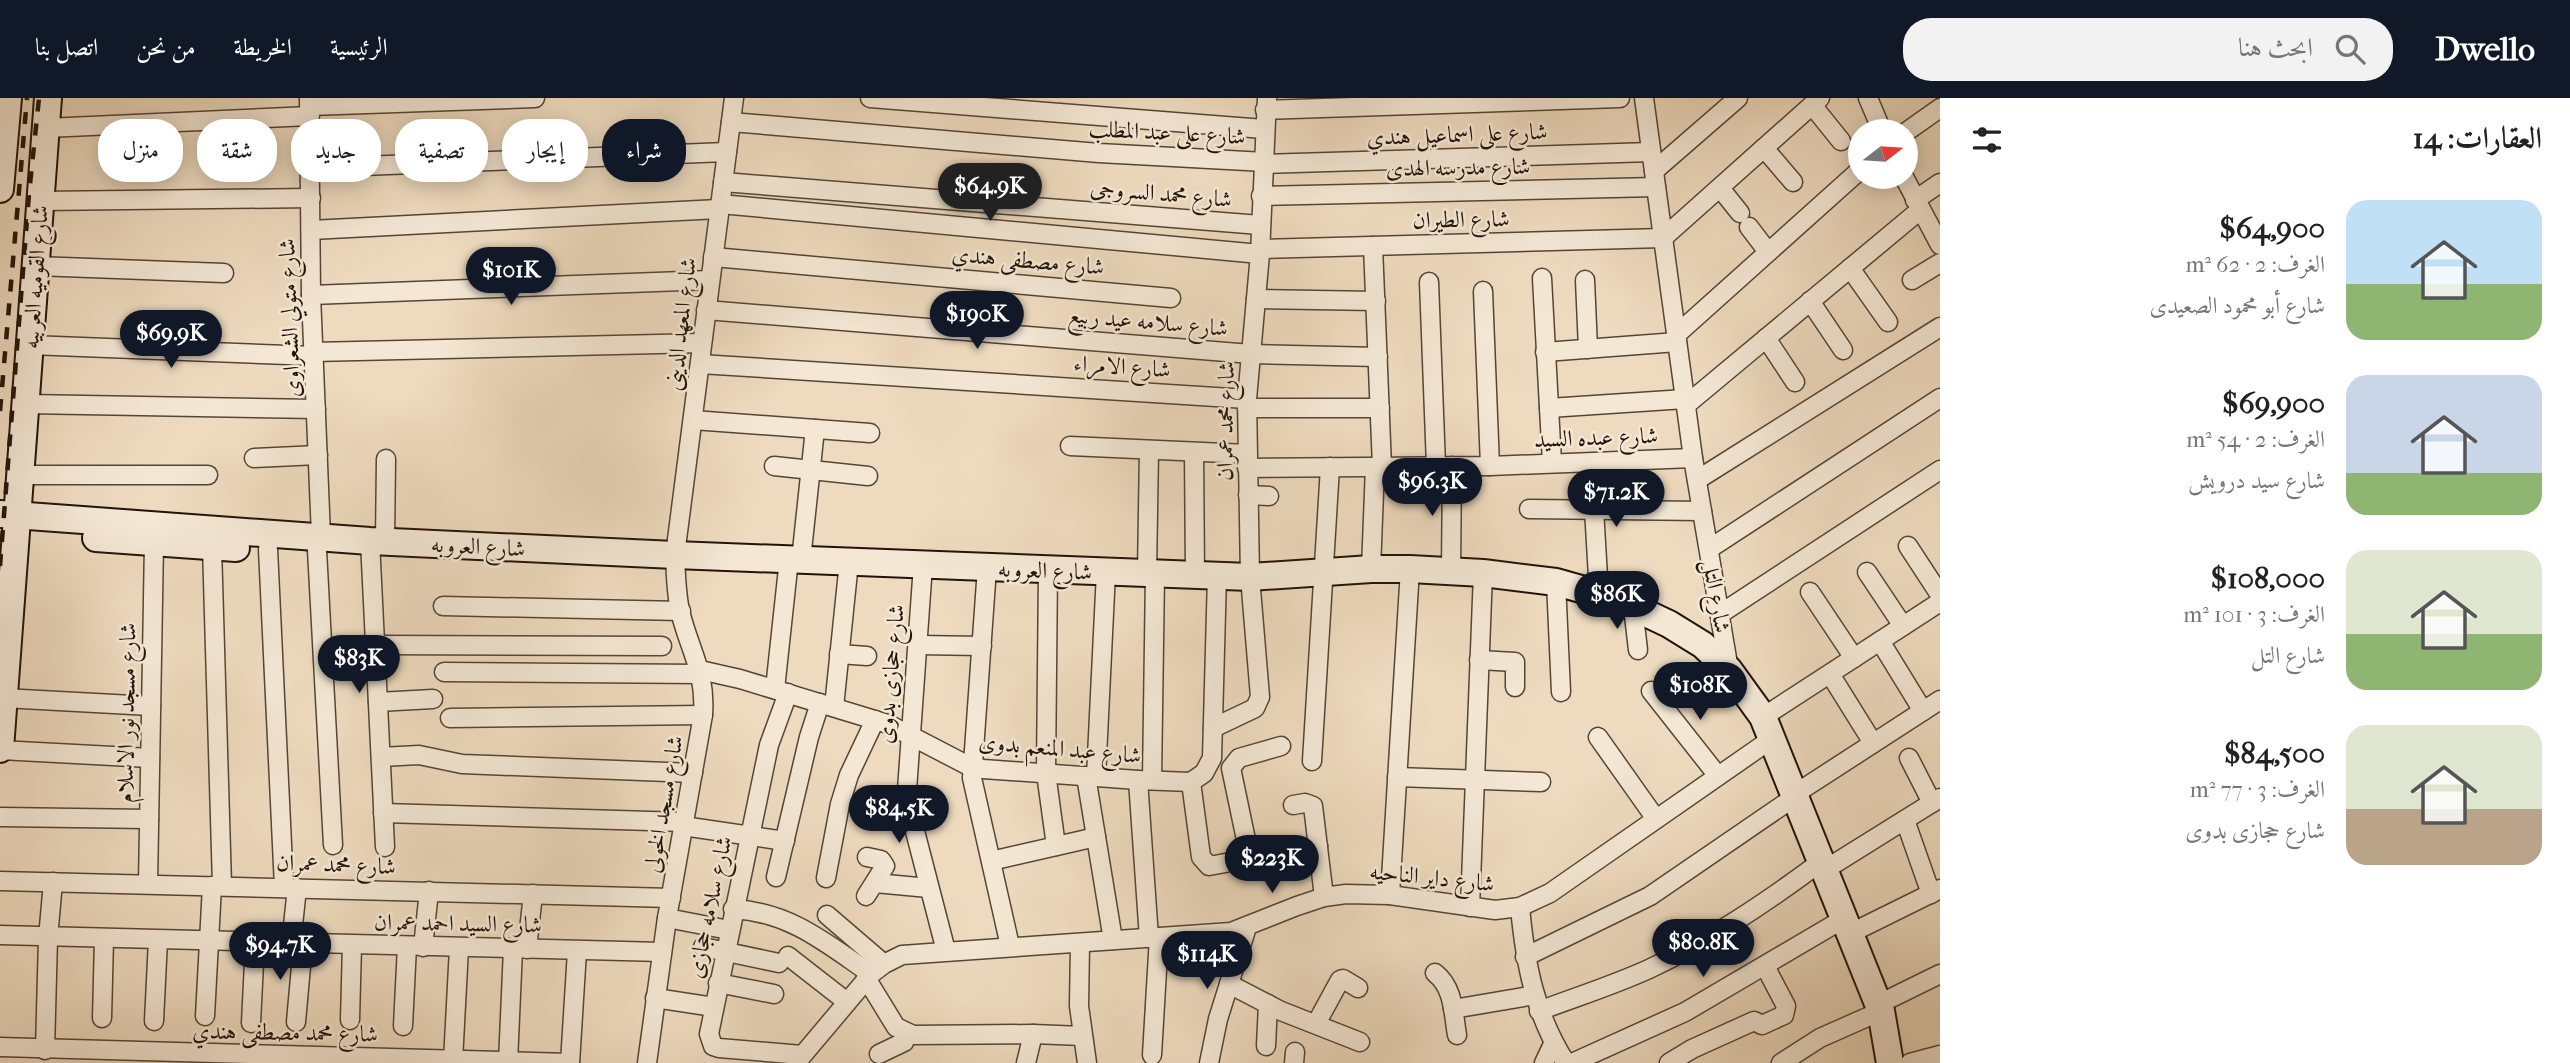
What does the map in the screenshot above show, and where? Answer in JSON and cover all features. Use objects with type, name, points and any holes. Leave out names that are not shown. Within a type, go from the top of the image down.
[{"type":"street","name":"شارع القوميه العربيه","points":[[0,189],[3,125],[8,98]]},
{"type":"street","name":"شارع القوميه العربيه","points":[[0,750],[8,522],[20,475],[48,98]]},
{"type":"street","points":[[46,128],[310,107],[535,98]]},
{"type":"street","name":"شارع المعهد الدينى","points":[[675,555],[734,98]]},
{"type":"street","points":[[870,98],[1264,129]]},
{"type":"street","points":[[1266,104],[1620,98]]},
{"type":"street","points":[[1645,104],[1660,98]]},
{"type":"street","points":[[1655,179],[1738,98]]},
{"type":"street","points":[[1868,98],[1877,119]]},
{"type":"street","points":[[1663,238],[1816,102],[1842,141]]},
{"type":"street","name":"شارع محمد عمران","points":[[1213,728],[1255,708],[1260,702],[1250,577],[1247,404],[1260,251],[1266,104]]},
{"type":"street","name":"شارع التل","points":[[1645,104],[1693,458],[1729,670],[1768,728],[1880,1007],[1890,1063]]},
{"type":"street","points":[[1918,124],[1940,108]]},
{"type":"street","name":"شارع على عبد المطلب","points":[[731,122],[1099,153],[1265,163]]},
{"type":"street","points":[[1765,148],[1793,182]]},
{"type":"street","points":[[381,165],[727,152]]},
{"type":"street","name":"شارع على اسماعيل هندي","points":[[1265,163],[1651,152]]},
{"type":"street","name":"شارع مدرسه الهدى","points":[[1261,196],[1655,179]]},
{"type":"street","points":[[1545,352],[1677,338],[1848,181]]},
{"type":"street","name":"شارع متولي الشعراوى","points":[[311,182],[311,295],[318,455],[325,541],[333,845]]},
{"type":"street","name":"شارع محمد السروجى","points":[[723,182],[1260,225]]},
{"type":"street","points":[[1549,408],[1686,402],[1850,268],[1940,183]]},
{"type":"street","points":[[1720,188],[1768,252]]},
{"type":"street","points":[[1910,189],[1940,244]]},
{"type":"street","points":[[40,201],[311,198]]},
{"type":"street","name":"شارع الطيران","points":[[311,230],[720,207],[1260,251],[1663,238]]},
{"type":"street","points":[[1371,569],[1379,467],[1380,408],[1373,246]]},
{"type":"street","name":"شارع مصطفى هندي","points":[[713,257],[1171,298]]},
{"type":"street","points":[[1912,280],[1940,263]]},
{"type":"street","points":[[36,267],[225,273]]},
{"type":"street","points":[[1850,268],[1888,322]]},
{"type":"street","points":[[1542,278],[1552,463]]},
{"type":"street","points":[[311,295],[710,280]]},
{"type":"street","points":[[1585,280],[1588,349]]},
{"type":"street","points":[[1429,282],[1451,571]]},
{"type":"street","points":[[1483,291],[1490,466]]},
{"type":"street","points":[[1256,299],[1376,301]]},
{"type":"street","points":[[1811,301],[1843,350]]},
{"type":"street","name":"شارع سلامه عيد ربيع","points":[[706,310],[1251,354],[1378,357]]},
{"type":"street","points":[[1697,480],[1940,327]]},
{"type":"street","points":[[1766,338],[1795,382]]},
{"type":"street","points":[[30,345],[314,354],[702,343]]},
{"type":"street","name":"شارع الامراء","points":[[700,365],[1247,404],[1380,408]]},
{"type":"street","points":[[1709,549],[1940,398]]},
{"type":"street","points":[[26,404],[316,409]]},
{"type":"street","points":[[692,420],[870,433]]},
{"type":"street","name":"شارع سلامه حجازى","points":[[799,1059],[719,1048],[713,1046],[709,1034],[733,909],[782,691],[795,560],[815,429]]},
{"type":"street","name":"شارع عبده السيد","points":[[1070,446],[1194,452],[1247,461],[1330,467],[1490,466],[1693,458]]},
{"type":"street","points":[[1149,450],[1151,573],[1145,780],[1154,937],[1152,1055]]},
{"type":"street","points":[[1194,452],[1206,575],[1213,728],[1212,758],[1204,773],[1191,782],[1201,857],[1209,866],[1215,866],[1318,846]]},
{"type":"street","points":[[254,458],[318,455]]},
{"type":"street","points":[[385,847],[376,645],[378,541],[386,459]]},
{"type":"street","points":[[775,466],[868,476]]},
{"type":"street","points":[[1312,761],[1330,467]]},
{"type":"street","points":[[1720,614],[1940,470]]},
{"type":"street","points":[[20,475],[208,475]]},
{"type":"street","points":[[1248,495],[1269,496]]},
{"type":"street","points":[[1529,509],[1702,511]]},
{"type":"street","points":[[1594,509],[1599,594]]},
{"type":"street","name":"شارع العروبه","points":[[8,522],[154,543],[212,547],[268,548],[325,541]]},
{"type":"street","name":"شارع العروبه","points":[[8,522],[325,541],[378,541],[987,568],[1250,577],[1371,569],[1483,573],[1556,582],[1633,607],[1669,624],[1703,645],[1729,670]]},
{"type":"street","name":"شارع مسجد نور الاسلام","points":[[148,884],[154,543]]},
{"type":"street","points":[[1908,546],[1938,605]]},
{"type":"street","points":[[205,1017],[209,941],[217,886],[212,547]]},
{"type":"street","points":[[268,548],[290,887],[297,944],[296,1022]]},
{"type":"street","name":"شارع مسجد الخولى","points":[[647,1063],[667,918],[704,702],[701,672],[681,611],[676,585],[675,555]]},
{"type":"street","points":[[776,877],[809,737],[827,705],[839,654],[849,562]]},
{"type":"street","name":"شارع حجازى بدوى","points":[[923,565],[907,790],[946,951]]},
{"type":"street","points":[[987,568],[973,766],[974,788],[1010,946]]},
{"type":"street","points":[[1390,895],[1410,569]]},
{"type":"street","points":[[1048,570],[1046,773],[1056,846]]},
{"type":"street","points":[[1106,572],[1091,776],[1096,837],[1113,940]]},
{"type":"street","points":[[1867,572],[1903,626]]},
{"type":"street","points":[[1470,907],[1483,573]]},
{"type":"street","points":[[1556,582],[1561,692]]},
{"type":"street","points":[[1810,592],[1854,658]]},
{"type":"street","name":"شارع داير الناحيه","points":[[873,972],[902,955],[1231,932],[1324,897],[1346,894],[1390,895],[1495,909],[1520,907],[1550,893],[1718,776],[1830,674],[1938,605]]},
{"type":"street","points":[[443,606],[681,611]]},
{"type":"street","points":[[1633,607],[1638,650]]},
{"type":"street","points":[[1880,641],[1923,711]]},
{"type":"street","points":[[376,645],[662,646]]},
{"type":"street","points":[[918,645],[982,646]]},
{"type":"street","points":[[839,654],[866,656]]},
{"type":"street","points":[[1479,660],[1515,662],[1515,687]]},
{"type":"street","name":"شارع عبد المنعم بدوى","points":[[444,672],[701,672],[727,675],[888,724],[983,769],[1191,782]]},
{"type":"street","points":[[1830,674],[1873,743]]},
{"type":"street","points":[[1651,691],[1718,776]]},
{"type":"street","points":[[3,698],[151,706]]},
{"type":"street","points":[[379,702],[433,699]]},
{"type":"street","points":[[1525,957],[1650,896],[1795,795],[1940,701]]},
{"type":"street","points":[[450,718],[703,715]]},
{"type":"street","points":[[826,878],[840,804],[853,766],[875,720]]},
{"type":"street","points":[[1598,737],[1656,820]]},
{"type":"street","points":[[1250,859],[1231,768],[1239,758],[1281,746]]},
{"type":"street","points":[[0,750],[150,758]]},
{"type":"street","points":[[381,757],[418,755],[462,764],[693,772]]},
{"type":"street","points":[[1453,1009],[1537,1003],[1634,975],[1668,960],[1936,800],[1909,758]]},
{"type":"street","points":[[1397,777],[1541,782]]},
{"type":"street","points":[[1293,805],[1305,803],[1313,806],[1324,897]]},
{"type":"street","points":[[383,813],[683,824],[785,841]]},
{"type":"street","points":[[0,817],[149,819]]},
{"type":"street","points":[[1572,1063],[1685,1012],[1765,966],[1848,926],[1935,891],[1905,820]]},
{"type":"street","points":[[991,861],[1096,837]]},
{"type":"street","points":[[867,857],[881,860],[885,866],[871,889],[929,888]]},
{"type":"street","name":"شارع محمد عمران","points":[[0,881],[671,898]]},
{"type":"street","points":[[45,1050],[48,937],[53,882]]},
{"type":"street","points":[[403,1026],[415,946],[429,891]]},
{"type":"street","points":[[508,1062],[520,949],[533,894]]},
{"type":"street","points":[[1520,907],[1525,957],[1537,1003],[1553,1044],[1566,1063]]},
{"type":"street","points":[[733,909],[764,912],[793,922],[873,972]]},
{"type":"street","points":[[827,915],[873,972],[896,1027],[904,1032],[913,1035],[1082,1036]]},
{"type":"street","points":[[667,918],[729,930]]},
{"type":"street","points":[[1209,1063],[1247,927]]},
{"type":"street","name":"شارع السيد احمد عمران","points":[[0,935],[662,952]]},
{"type":"street","points":[[102,1018],[104,939]]},
{"type":"street","points":[[154,1021],[158,940]]},
{"type":"street","points":[[251,1023],[255,943]]},
{"type":"street","points":[[1080,944],[1079,995],[1087,1063]]},
{"type":"street","points":[[351,1020],[352,945]]},
{"type":"street","points":[[703,947],[783,959],[847,1002]]},
{"type":"street","points":[[453,1060],[459,948]]},
{"type":"street","points":[[570,1063],[576,951]]},
{"type":"street","points":[[1669,1063],[1692,1049],[1754,1021],[1762,1025],[1784,1014],[1786,1006],[1765,966]]},
{"type":"street","points":[[799,1059],[873,972]]},
{"type":"street","points":[[1436,973],[1446,982],[1457,1035]]},
{"type":"street","points":[[1781,1063],[1830,1032],[1940,974]]},
{"type":"street","points":[[1316,1024],[1340,980],[1343,979],[1357,988]]},
{"type":"street","points":[[718,983],[774,993]]},
{"type":"street","points":[[1229,984],[1268,1004],[1360,1042]]},
{"type":"street","points":[[655,998],[714,1007]]},
{"type":"street","points":[[1266,1046],[1268,1004]]},
{"type":"street","points":[[879,1054],[904,1042],[904,1032]]},
{"type":"street","points":[[1026,1063],[1033,1034]]},
{"type":"street","points":[[1544,1063],[1553,1044]]},
{"type":"street","name":"شارع محمد مصطفى هندي","points":[[0,1047],[570,1063]]},
{"type":"street","points":[[1910,1063],[1940,1055]]},
{"type":"railway","points":[[0,411],[27,98]]},
{"type":"railway","points":[[0,566],[39,98]]}]
